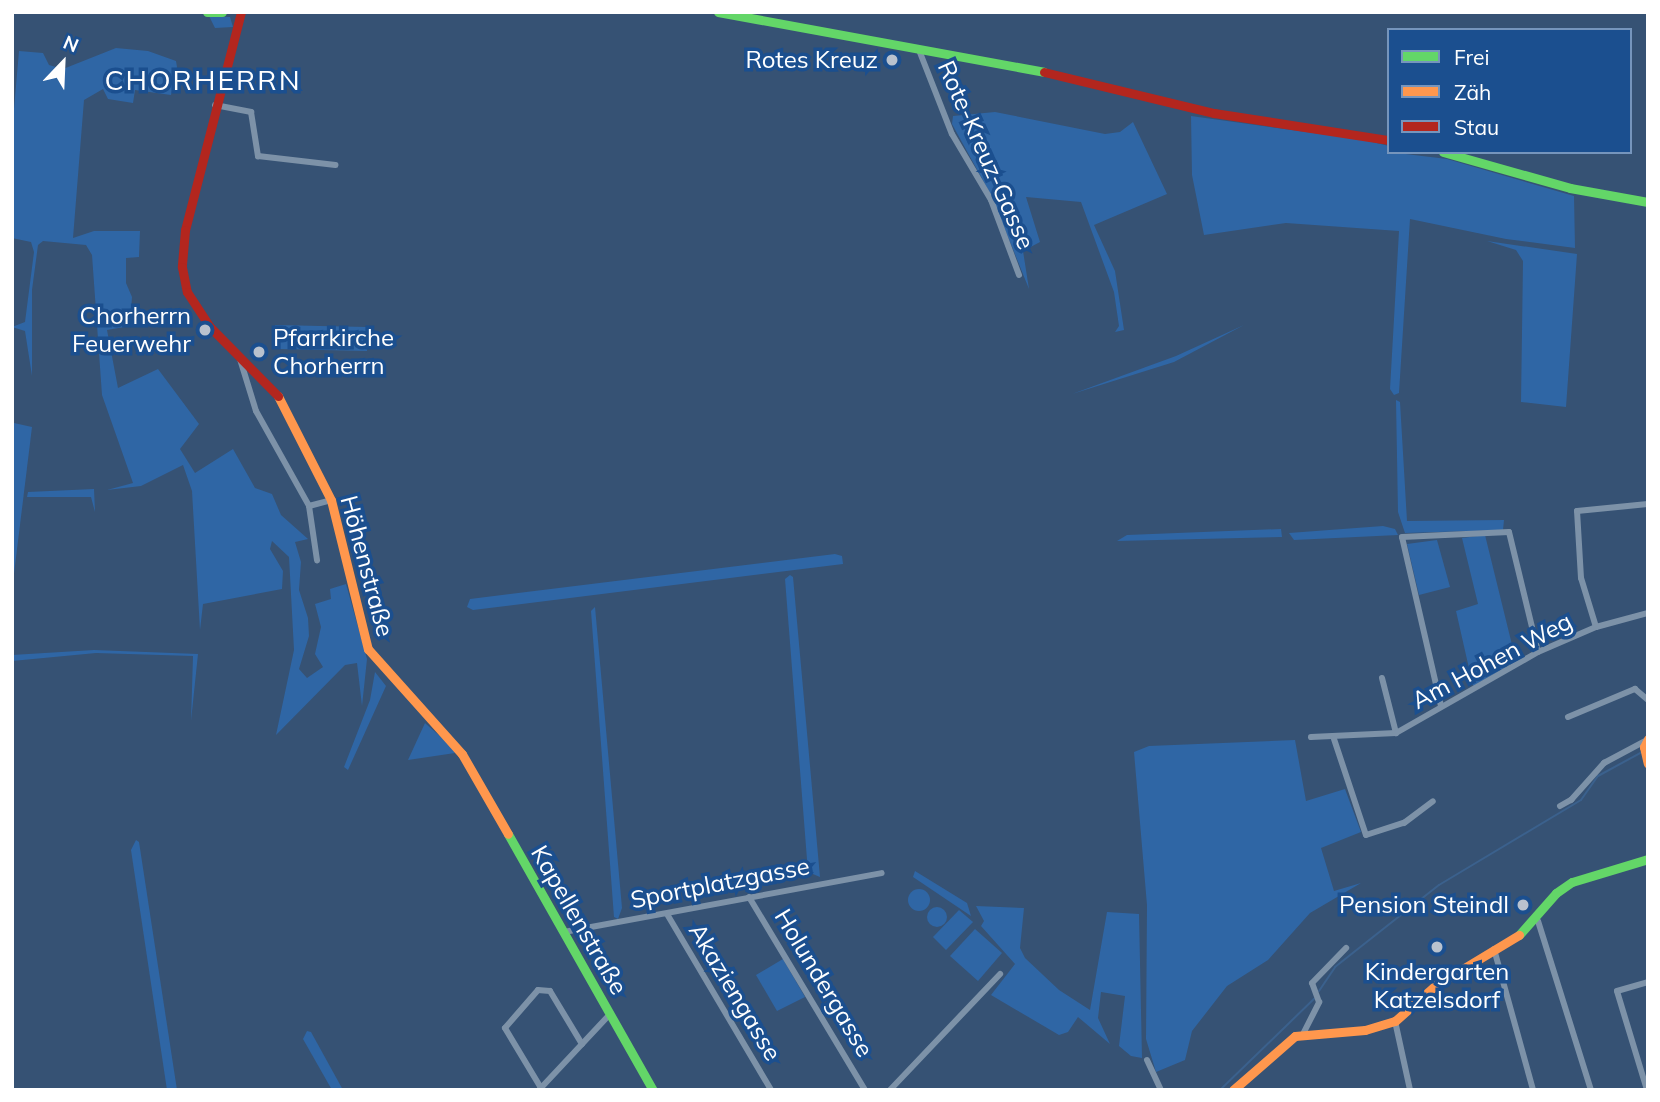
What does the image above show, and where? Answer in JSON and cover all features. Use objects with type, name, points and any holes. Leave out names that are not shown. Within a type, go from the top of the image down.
[{"type":"street","points":[[208,12],[222,12]]},
{"type":"street","name":"Höhenstraße","points":[[241,12],[185,230],[182,267],[192,303],[240,359],[274,388],[331,500],[368,649],[472,770]]},
{"type":"street","points":[[718,12],[1055,75],[1214,113],[1387,140]]},
{"type":"street","name":"Rote-Kreuz-Gasse","points":[[919,50],[952,134],[990,200],[1019,275]]},
{"type":"street","points":[[215,106],[251,112],[258,156],[335,165]]},
{"type":"street","points":[[1450,154],[1570,188],[1648,202]]},
{"type":"street","points":[[240,359],[256,411],[309,506],[317,560]]},
{"type":"street","points":[[309,506],[331,500]]},
{"type":"street","points":[[1597,627],[1581,578],[1577,511],[1648,504]]},
{"type":"street","points":[[1441,706],[1402,537],[1509,532],[1538,652]]},
{"type":"street","name":"Am Hohen Weg","points":[[1311,737],[1334,739],[1396,733],[1538,652],[1597,627],[1648,613]]},
{"type":"street","name":"Am Hohen Weg","points":[[1382,678],[1396,733]]},
{"type":"street","points":[[1567,718],[1635,689],[1648,700]]},
{"type":"street","points":[[1334,739],[1366,835],[1404,823],[1433,801]]},
{"type":"street","points":[[1560,806],[1571,800],[1604,763],[1646,749]]},
{"type":"street","name":"Kapellenstraße","points":[[472,770],[653,1090]]},
{"type":"street","points":[[1233,1090],[1288,1040],[1303,1034],[1365,1030],[1395,1021],[1436,985],[1538,921],[1556,893],[1572,882],[1648,859]]},
{"type":"street","name":"Sportplatzgasse","points":[[564,932],[882,873]]},
{"type":"street","name":"Holundergasse","points":[[749,897],[865,1090]]},
{"type":"street","name":"Akaziengasse","points":[[667,914],[771,1090]]},
{"type":"street","points":[[1538,921],[1591,1090]]},
{"type":"street","points":[[1303,1034],[1318,997],[1312,983],[1346,948]]},
{"type":"street","points":[[1494,949],[1534,1090]]},
{"type":"street","points":[[890,1090],[1000,974]]},
{"type":"street","points":[[1647,1090],[1617,991],[1648,982]]},
{"type":"street","points":[[582,1044],[550,991],[538,990],[505,1028],[544,1087],[610,1014]]},
{"type":"street","points":[[1395,1021],[1410,1090]]},
{"type":"street","points":[[1147,1060],[1161,1090]]},
{"type":"shaded area","points":[[209,16],[230,17],[233,27],[215,28]]},
{"type":"shaded area","points":[[116,48],[148,51],[176,61],[177,67],[171,95],[135,90],[133,103],[108,99],[103,89],[84,100],[73,238],[94,231],[140,231],[139,257],[126,258],[126,283],[132,297],[130,326],[107,330],[118,388],[158,369],[199,424],[180,449],[195,473],[233,449],[255,488],[272,494],[281,515],[308,539],[295,542],[301,562],[299,590],[308,618],[309,636],[299,669],[307,678],[323,667],[315,654],[321,627],[315,604],[331,599],[330,589],[346,584],[367,659],[362,706],[357,663],[345,665],[276,735],[294,650],[289,557],[272,541],[270,549],[283,571],[282,589],[203,604],[200,630],[192,491],[183,465],[141,486],[107,490],[133,483],[102,395],[92,255],[86,245],[43,241],[38,245],[32,290],[32,376],[25,331],[12,327],[25,322],[34,252],[31,242],[12,238],[12,132],[19,51],[43,53],[49,65],[63,69]]},
{"type":"shaded area","points":[[995,112],[1105,134],[1120,132],[1133,122],[1167,194],[1094,225],[1115,271],[1124,330],[1115,332],[1119,326],[1114,292],[1081,202],[1026,197],[1040,242],[1023,251],[1029,289],[991,195],[952,124],[953,116]]},
{"type":"shaded area","points":[[1191,116],[1364,140],[1387,146],[1387,154],[1447,159],[1574,196],[1575,248],[1506,239],[1410,219],[1399,393],[1394,395],[1390,389],[1399,231],[1286,223],[1204,235],[1192,175]]},
{"type":"shaded area","points":[[1487,241],[1577,254],[1566,407],[1521,402],[1523,261],[1516,250]]},
{"type":"shaded area","points":[[275,325],[367,327],[367,351],[278,349]]},
{"type":"shaded area","points":[[1244,325],[1174,362],[1072,394],[1176,356]]},
{"type":"shaded area","points":[[1396,400],[1400,402],[1407,521],[1504,520],[1503,530],[1405,533],[1398,512]]},
{"type":"shaded area","points":[[12,423],[32,427],[12,590]]},
{"type":"shaded area","points":[[94,489],[95,512],[91,497],[27,497],[28,492]]},
{"type":"shaded area","points":[[1383,526],[1395,529],[1398,535],[1294,540],[1289,533]]},
{"type":"shaded area","points":[[1281,529],[1282,537],[1117,541],[1127,535]]},
{"type":"shaded area","points":[[1485,535],[1516,661],[1473,686],[1456,611],[1478,604],[1462,538]]},
{"type":"shaded area","points":[[1437,540],[1450,587],[1419,595],[1407,544]]},
{"type":"shaded area","points":[[835,554],[842,556],[843,564],[473,610],[467,607],[470,599]]},
{"type":"shaded area","points":[[790,575],[793,577],[820,877],[808,872],[785,579]]},
{"type":"shaded area","points":[[595,607],[622,908],[618,919],[614,917],[591,611]]},
{"type":"shaded area","points":[[94,650],[198,654],[191,721],[193,656],[96,653],[12,661],[12,655]]},
{"type":"shaded area","points":[[375,672],[386,686],[348,770],[344,767],[370,700]]},
{"type":"shaded area","points":[[425,723],[451,746],[455,753],[408,760]]},
{"type":"shaded area","points":[[1295,740],[1306,801],[1345,789],[1361,832],[1321,848],[1334,891],[1361,883],[1310,913],[1268,960],[1227,986],[1192,1031],[1185,1060],[1156,1072],[1146,1039],[1147,905],[1134,752],[1149,746]]},
{"type":"shaded area","points":[[136,840],[139,842],[177,1090],[167,1090],[131,850]]},
{"type":"shaded area","points":[[915,871],[967,903],[971,916],[913,877]]},
{"type":"shaded area","points":[[915,889],[923,889],[930,896],[930,904],[923,911],[915,911],[908,904],[908,896]]},
{"type":"shaded area","points":[[976,906],[1024,908],[1020,948],[1025,958],[1059,990],[1090,1010],[1107,912],[1139,914],[1142,1058],[1131,1056],[1119,1046],[1125,996],[1101,992],[1098,1018],[1110,1044],[1078,1017],[1068,1032],[1059,1035],[991,995],[1015,964],[981,926],[984,921]]},
{"type":"shaded area","points":[[937,907],[944,910],[947,917],[944,924],[937,927],[930,924],[927,917],[930,910]]},
{"type":"shaded area","points":[[959,910],[973,922],[946,950],[933,937]]},
{"type":"shaded area","points":[[975,929],[1002,953],[978,981],[950,956]]},
{"type":"shaded area","points":[[783,959],[805,997],[777,1011],[756,975]]},
{"type":"shaded area","points":[[307,1031],[311,1032],[343,1090],[332,1090],[303,1039]]},
{"type":"waterway","points":[[1319,991],[1335,967],[1439,885],[1581,800],[1598,776],[1642,752]]},
{"type":"waterway","points":[[1220,1090],[1314,999]]},
{"type":"traffic: fast","points":[[207,12],[222,12]]},
{"type":"traffic: fast","points":[[718,12],[1044,72]]},
{"type":"traffic: fast","points":[[1450,154],[1570,188],[1648,202]]},
{"type":"traffic: fast","points":[[508,834],[653,1090]]},
{"type":"traffic: fast","points":[[1519,935],[1556,893],[1572,882],[1648,859]]},
{"type":"traffic: slow","points":[[278,396],[331,500],[368,649],[462,754],[508,834]]},
{"type":"traffic: slow","points":[[1648,739],[1644,747],[1648,764]]},
{"type":"traffic: slow","points":[[1233,1090],[1295,1036],[1365,1030],[1395,1021],[1436,985],[1519,935]]},
{"type":"traffic: jam","points":[[241,12],[185,230],[182,267],[187,292],[210,327],[278,396]]},
{"type":"traffic: jam","points":[[1044,72],[1214,113],[1387,140]]},
{"type":"place","name":"Rotes Kreuz","points":[[892,60]]},
{"type":"place","name":"Chorherrn Feuerwehr","points":[[205,330]]},
{"type":"place","name":"Pfarrkirche Chorherrn","points":[[259,352]]},
{"type":"place","name":"Pension Steindl","points":[[1523,905]]},
{"type":"place","name":"Kindergarten Katzelsdorf","points":[[1437,947]]},
{"type":"district","name":"CHORHERRN","points":[[203,80]]}]
